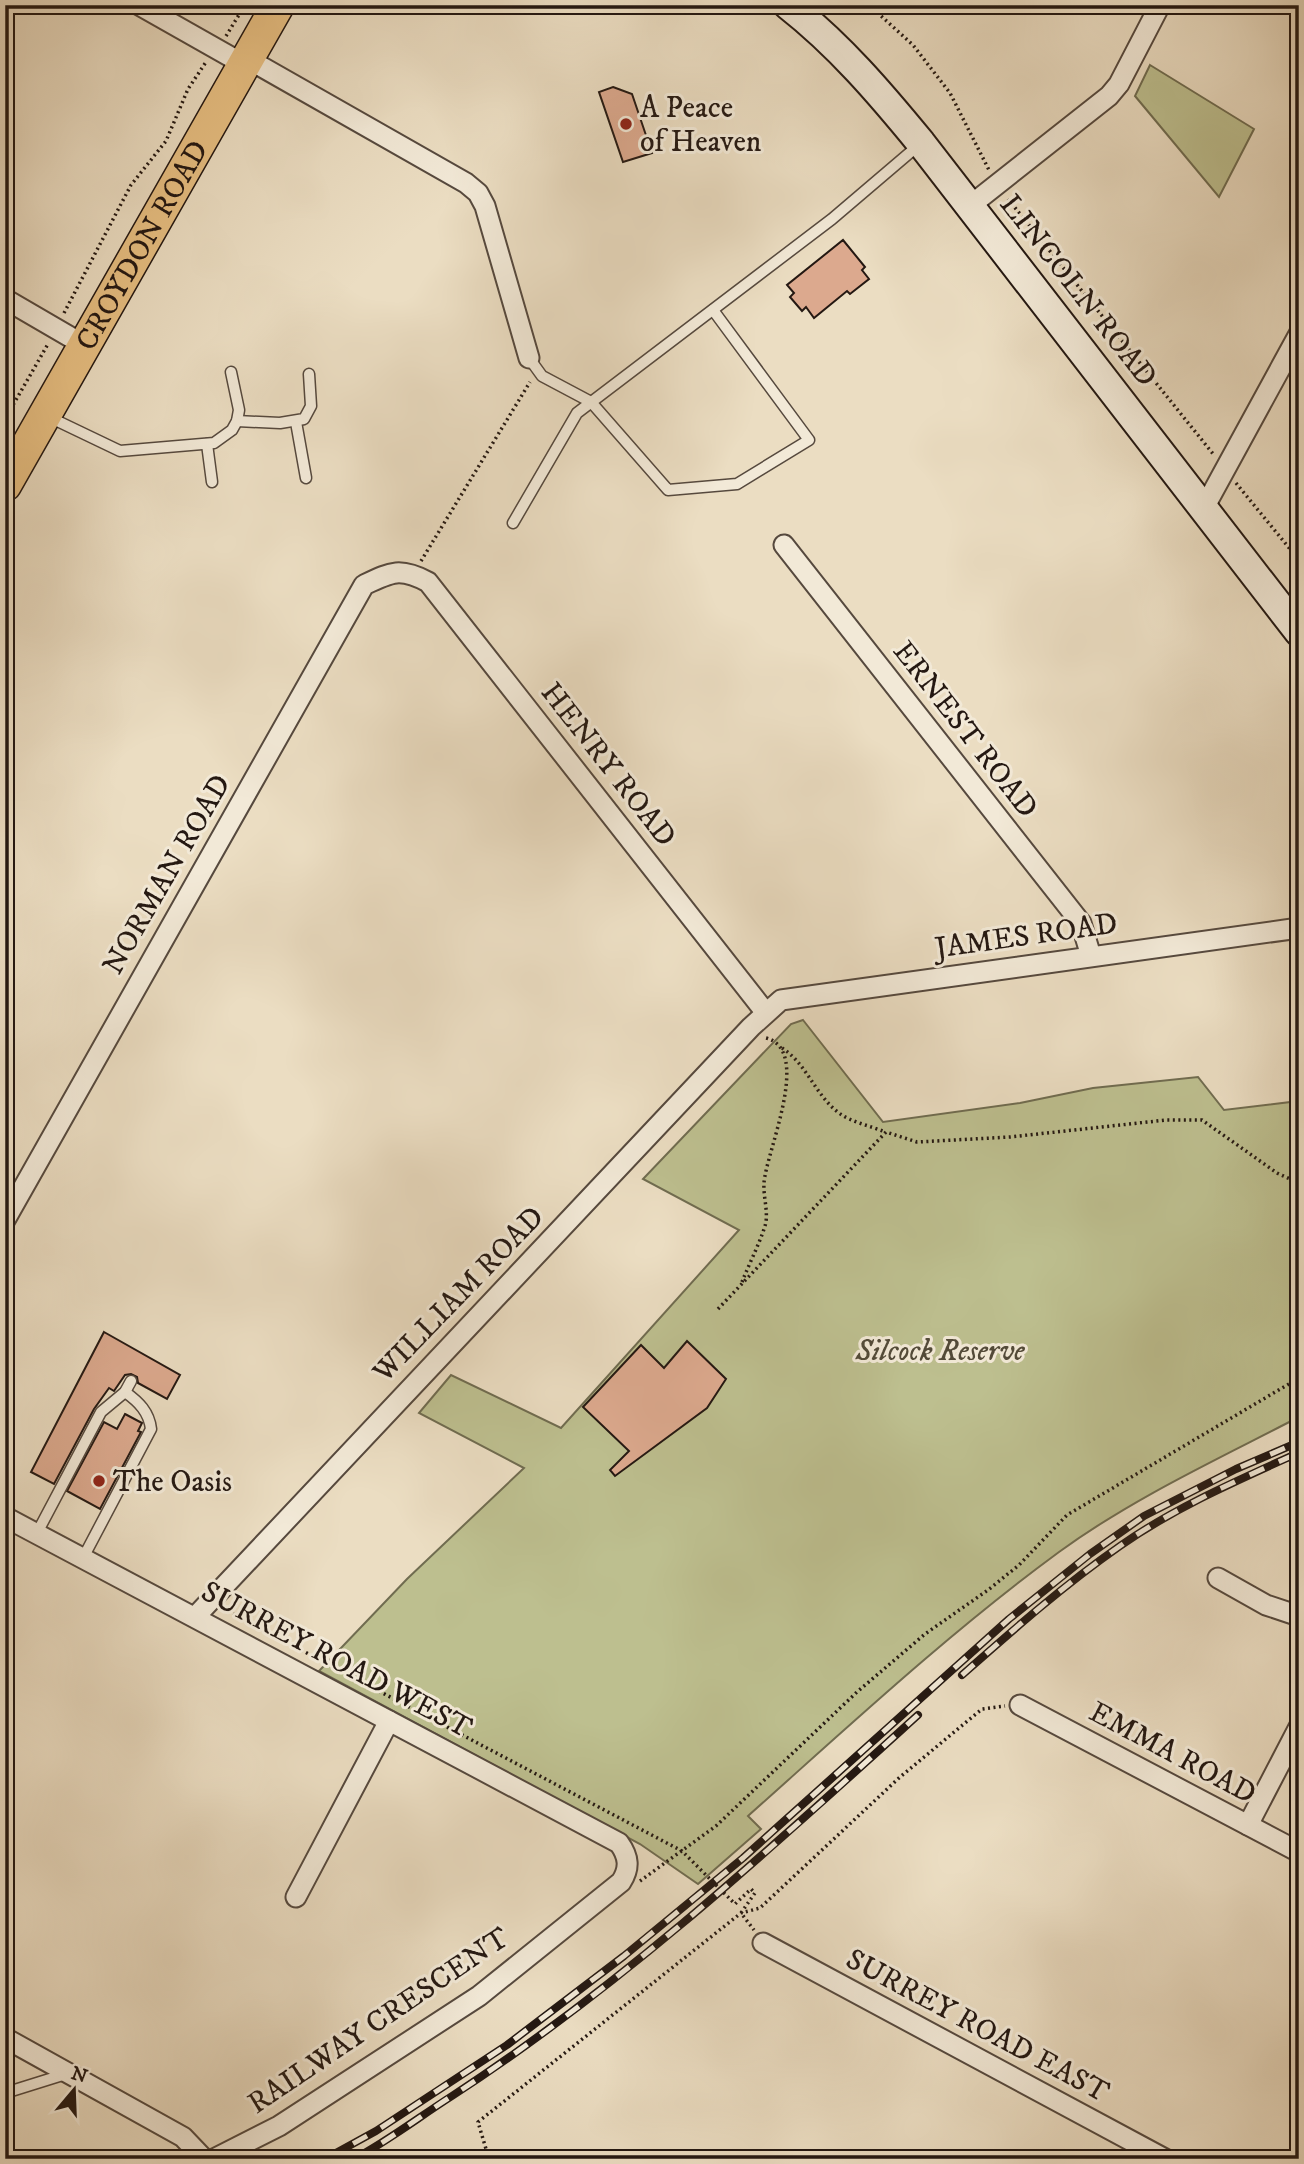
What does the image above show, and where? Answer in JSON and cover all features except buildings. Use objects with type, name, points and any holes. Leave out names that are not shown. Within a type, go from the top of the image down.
[{"type":"main road","name":"CROYDON ROAD","points":[[5,485],[278,5]]},
{"type":"main road","name":"LINCOLN ROAD","points":[[789,5],[822,32],[855,66],[921,143],[1204,508],[1295,619]]},
{"type":"street","points":[[139,5],[466,183],[478,193],[485,206],[529,358]]},
{"type":"street","points":[[971,205],[1109,96],[1119,84],[1160,5]]},
{"type":"street","points":[[5,299],[85,345]]},
{"type":"street","points":[[1204,508],[1299,334]]},
{"type":"street","name":"ERNEST ROAD","points":[[784,545],[1081,923],[1091,956]]},
{"type":"street","name":"NORMAN ROAD","points":[[5,1220],[364,585],[392,572],[412,574]]},
{"type":"street","name":"HENRY ROAD","points":[[412,574],[428,582],[766,1013]]},
{"type":"street","name":"JAMES ROAD","points":[[766,1013],[781,1000],[803,995],[1299,928]]},
{"type":"street","name":"WILLIAM ROAD","points":[[195,1617],[766,1013]]},
{"type":"street","name":"SURREY ROAD WEST","points":[[5,1517],[619,1843],[627,1854],[624,1873]]},
{"type":"street","points":[[1218,1578],[1280,1612],[1299,1616]]},
{"type":"street","name":"EMMA ROAD","points":[[1020,1705],[1299,1852]]},
{"type":"street","points":[[296,1897],[389,1721]]},
{"type":"street","points":[[1248,1825],[1299,1727]]},
{"type":"street","name":"RAILWAY CRESCENT","points":[[214,2159],[279,2126],[479,1996],[624,1873]]},
{"type":"street","name":"SURREY ROAD EAST","points":[[763,1943],[1165,2159]]},
{"type":"street","points":[[5,2038],[183,2137],[204,2159]]},
{"type":"lane","points":[[513,523],[577,413],[832,219],[921,143]]},
{"type":"lane","points":[[529,358],[542,376],[591,402],[668,490],[737,484],[809,440],[713,310]]},
{"type":"lane","points":[[45,415],[120,451],[207,444],[223,438],[232,430],[236,421],[239,410],[231,372]]},
{"type":"lane","points":[[236,421],[296,422],[304,419],[311,406],[309,374]]},
{"type":"lane","points":[[296,422],[306,478]]},
{"type":"lane","points":[[207,444],[212,482]]},
{"type":"lane","points":[[37,1533],[102,1412],[112,1400],[125,1392],[131,1381]]},
{"type":"lane","points":[[83,1558],[151,1429],[150,1419],[140,1403],[125,1392]]},
{"type":"lane","points":[[5,2093],[69,2073]]},
{"type":"path","points":[[5,419],[131,186],[166,141],[197,73],[238,20],[244,5]]},
{"type":"path","points":[[869,5],[913,46],[950,93],[996,184],[1299,560]]},
{"type":"path","points":[[412,574],[532,378],[529,358]]},
{"type":"path","points":[[751,1027],[764,1038],[777,1041],[782,1048],[797,1057],[805,1072],[839,1113],[917,1142],[1010,1137],[1166,1120],[1202,1121],[1277,1172],[1290,1179],[1299,1179]]},
{"type":"path","points":[[741,1284],[766,1224],[764,1183],[780,1126],[786,1077],[782,1048]]},
{"type":"path","points":[[718,1309],[886,1132]]},
{"type":"path","points":[[624,1873],[643,1881],[716,1826],[857,1692],[925,1634],[988,1590],[1067,1515],[1299,1378]]},
{"type":"path","points":[[233,1614],[682,1852],[735,1904],[751,1889],[755,1893],[741,1913],[478,2122],[489,2159]]},
{"type":"path","points":[[741,1913],[760,1908],[900,1777],[982,1709],[1020,1705]]},
{"type":"path","points":[[741,1913],[763,1943]]},
{"type":"green space","points":[[1150,65],[1254,129],[1219,197],[1135,96]]},
{"type":"green space","name":"Silcock Reserve","points":[[803,1020],[883,1122],[1020,1103],[1093,1088],[1198,1077],[1224,1110],[1299,1101],[1299,1417],[1116,1514],[1018,1583],[900,1680],[748,1816],[761,1829],[698,1884],[640,1844],[319,1671],[407,1579],[524,1468],[419,1413],[451,1375],[561,1428],[739,1230],[643,1179],[791,1024]]},
{"type":"railway","points":[[325,2159],[376,2131],[507,2045],[624,1956],[743,1858],[1009,1619],[1090,1554],[1144,1516],[1236,1469],[1299,1442]]},
{"type":"railway","points":[[962,1675],[1059,1592],[1141,1532],[1206,1496],[1296,1454]]},
{"type":"railway","points":[[354,2159],[514,2054],[634,1963],[750,1866],[918,1715]]},
{"type":"place","name":"A Peace of Heaven","points":[[626,124]]},
{"type":"place","name":"The Oasis","points":[[99,1481]]}]
